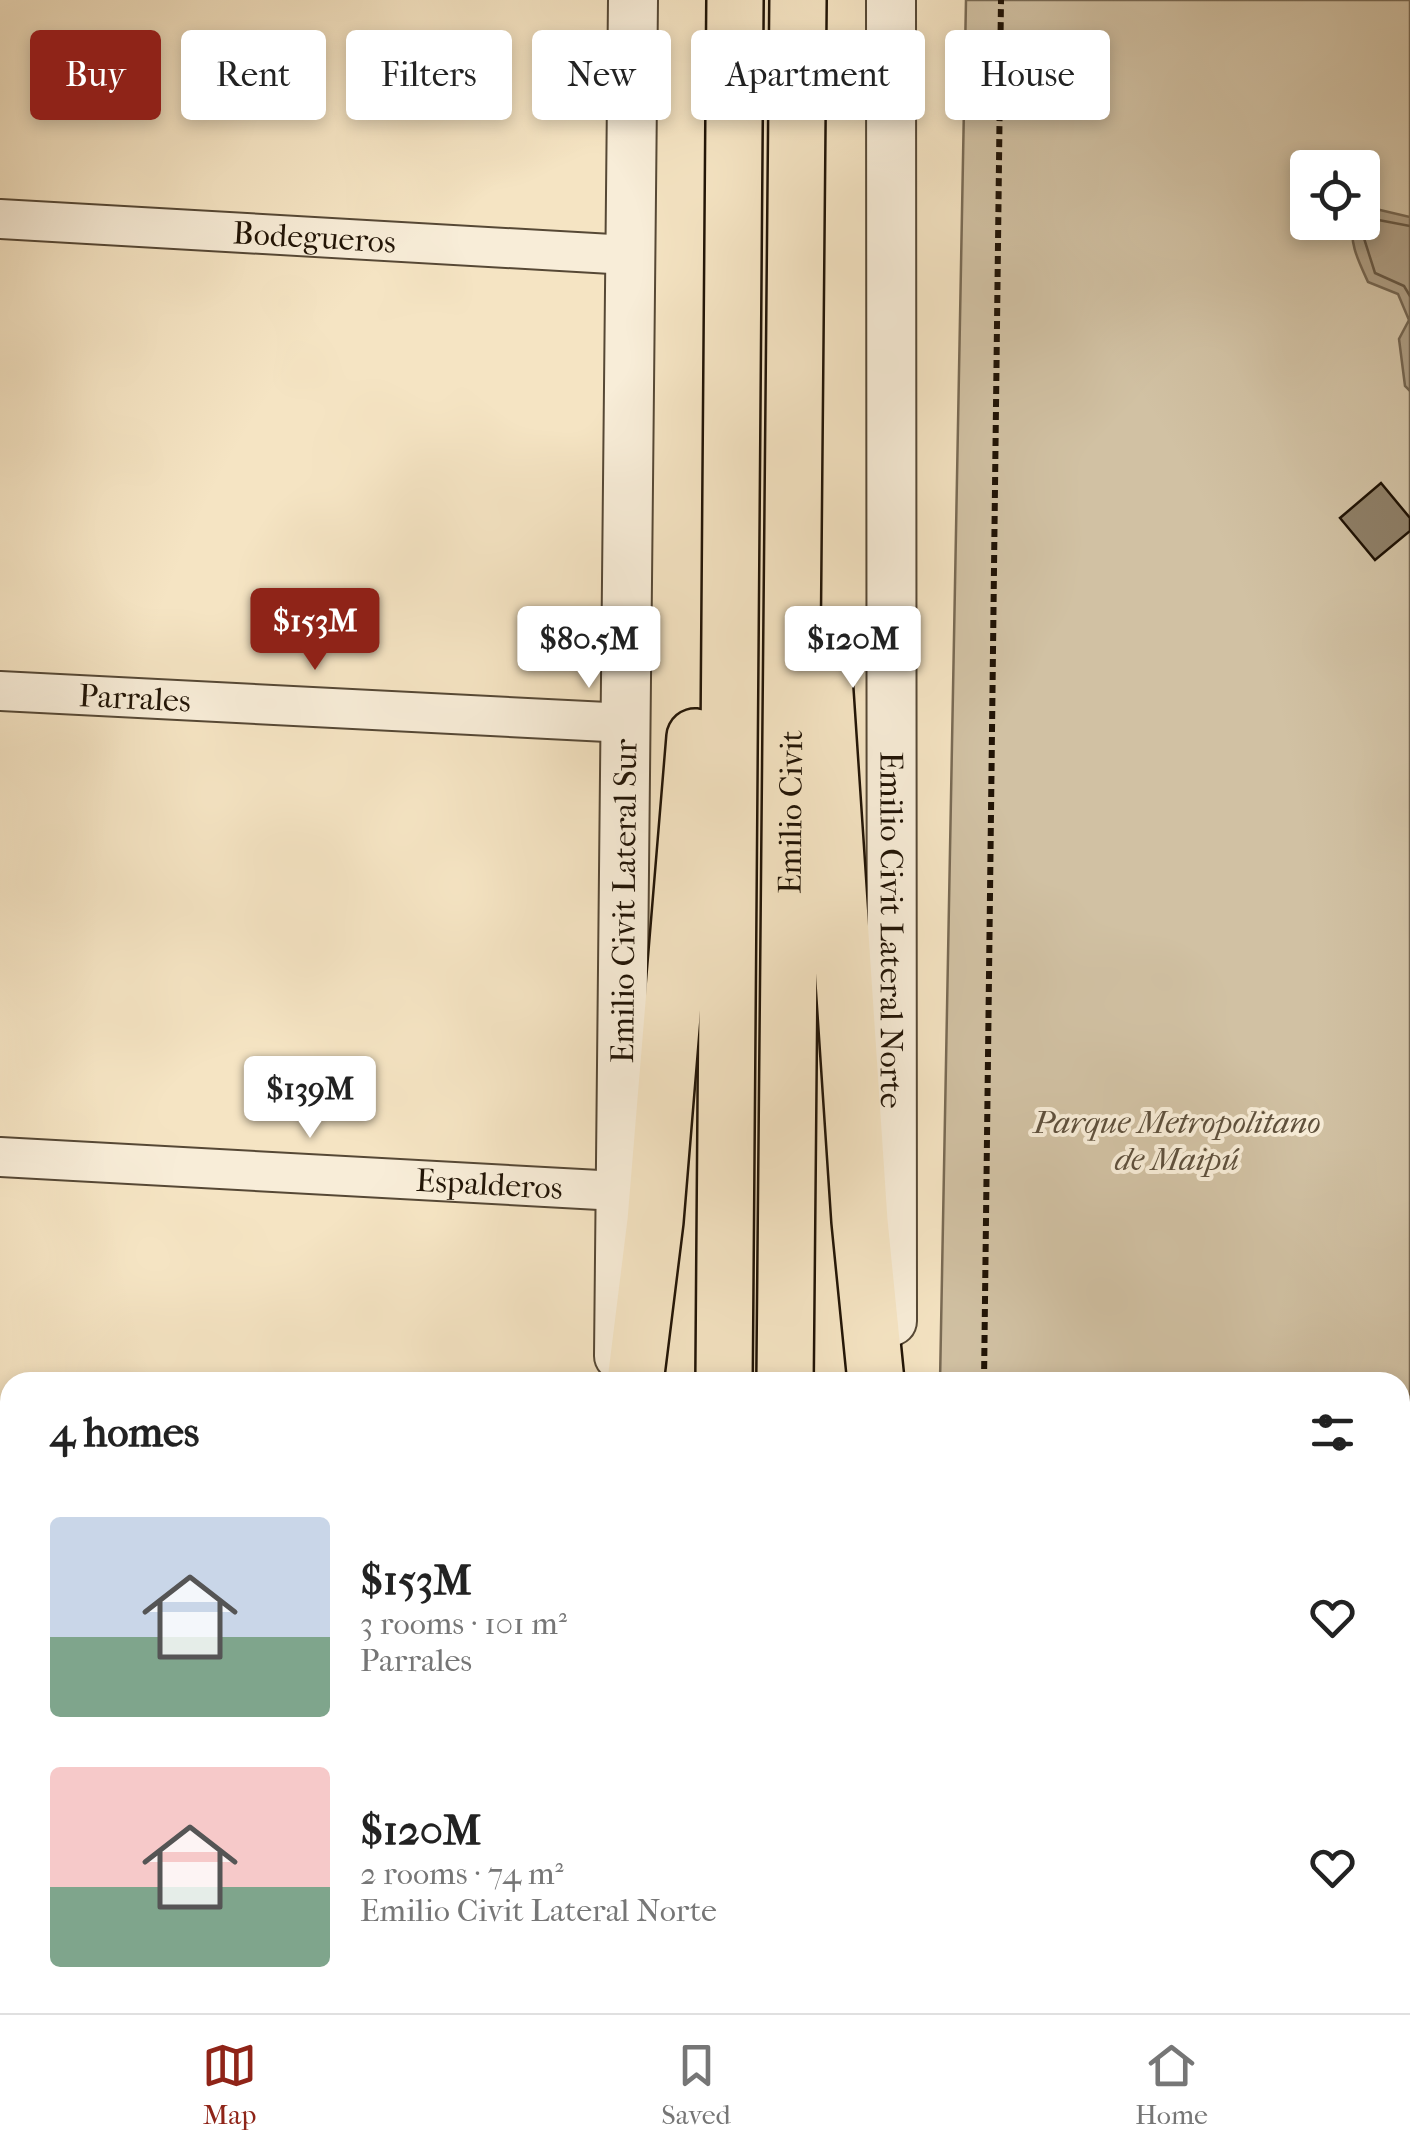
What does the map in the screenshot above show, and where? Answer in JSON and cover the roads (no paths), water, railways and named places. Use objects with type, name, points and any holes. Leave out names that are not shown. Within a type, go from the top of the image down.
[{"type":"highway","name":"Emilio Civit","points":[[724,1372],[736,0]]},
{"type":"highway","name":"Emilio Civit","points":[[785,1372],[798,0]]},
{"type":"highway","points":[[796,294],[860,1221],[875,1372]]},
{"type":"highway","points":[[637,1372],[655,1221],[731,351]]},
{"type":"street","name":"Emilio Civit Lateral Sur","points":[[618,1372],[633,0]]},
{"type":"street","name":"Emilio Civit Lateral Norte","points":[[891,0],[892,1372]]},
{"type":"street","name":"Bodegueros","points":[[0,228],[629,256]]},
{"type":"street","name":"Parrales","points":[[0,691],[627,723]]},
{"type":"street","name":"Espalderos","points":[[0,1157],[618,1192]]},
{"type":"water","points":[[1380,210],[1410,217],[1410,391],[1405,386],[1399,339],[1409,320],[1398,294],[1368,282],[1354,240],[1380,240]]},
{"type":"park label","name":"Parque Metropolitano de Maipú","points":[[1177,1140]]}]
